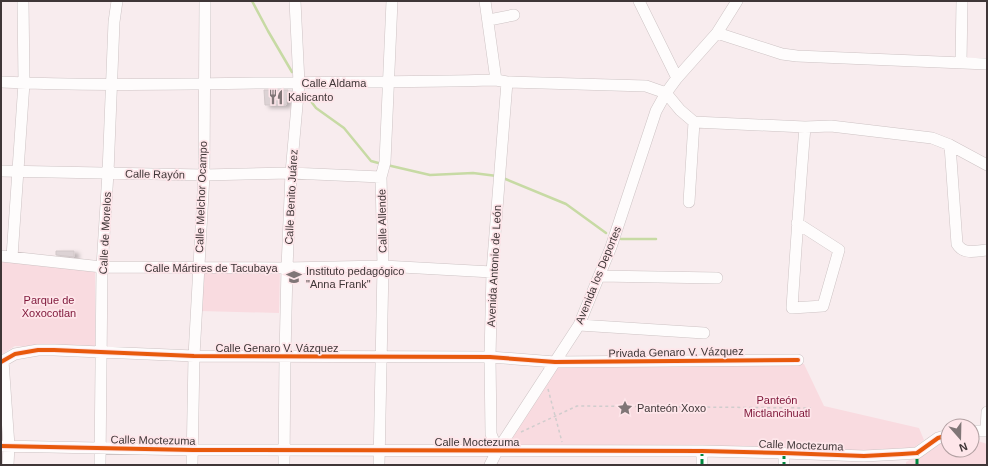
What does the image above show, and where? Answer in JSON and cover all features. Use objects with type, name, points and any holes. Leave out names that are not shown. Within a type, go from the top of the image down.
[{"type":"street","points":[[6,257],[18,171],[24,83],[23,1]]},
{"type":"street","name":"Calle de Morelos","points":[[100,465],[102,267],[108,173],[114,22],[117,1]]},
{"type":"street","name":"Calle Melchor Ocampo","points":[[192,465],[194,356],[204,175],[205,1]]},
{"type":"street","name":"Calle Benito Juárez","points":[[284,465],[287,268],[291,174],[299,83],[294,1]]},
{"type":"street","name":"Calle Allende","points":[[379,465],[378,451],[382,357],[383,170],[389,82],[392,1]]},
{"type":"street","name":"Avenida Antonio de León","points":[[485,1],[502,81],[500,177],[492,272],[490,357],[491,434],[493,439],[500,446]]},
{"type":"street","points":[[639,1],[677,78]]},
{"type":"street","name":"Avenida los Deportes","points":[[490,465],[500,446],[579,325],[611,247],[656,111],[666,92],[717,33],[737,1]]},
{"type":"street","points":[[961,63],[962,1]]},
{"type":"street","points":[[489,20],[514,15]]},
{"type":"street","points":[[717,33],[782,54],[797,56],[987,64]]},
{"type":"street","name":"Calle Aldama","points":[[1,82],[204,84],[502,81],[646,86],[666,92]]},
{"type":"street","points":[[666,92],[680,110],[694,122],[806,127],[831,126],[932,138],[950,145],[987,165]]},
{"type":"street","points":[[689,202],[694,122]]},
{"type":"street","points":[[797,223],[839,250],[823,306],[792,308],[797,223],[806,127]]},
{"type":"street","points":[[950,145],[957,244],[964,251],[987,250]]},
{"type":"street","name":"Calle Rayón","points":[[1,171],[204,175],[291,174],[383,170]]},
{"type":"street","name":"Calle Mártires de Tacubaya","points":[[6,257],[102,267],[287,268],[383,266],[492,272]]},
{"type":"street","points":[[599,276],[717,278]]},
{"type":"street","points":[[579,325],[704,333]]},
{"type":"street","name":"Calle Genaro V. Vázquez","points":[[2,362],[15,354],[38,350],[194,356],[490,357],[555,362]]},
{"type":"street","name":"Privada Genaro V. Vázquez","points":[[555,362],[798,360]]},
{"type":"street","points":[[2,362],[5,446],[8,465]]},
{"type":"street","points":[[986,431],[987,412]]},
{"type":"street","name":"Calle Moctezuma","points":[[5,446],[193,450],[378,451],[500,446],[564,451],[702,451],[784,453],[864,461],[917,453],[940,437]]},
{"type":"street","points":[[702,451],[702,465]]},
{"type":"street","points":[[784,453],[784,465]]},
{"type":"path","points":[[545,378],[564,451]]},
{"type":"path","points":[[500,446],[555,415],[577,406],[811,408]]},
{"type":"green space","name":"Parque de Xoxocotlan","points":[[1,262],[95,266],[95,348],[15,346],[1,355]]},
{"type":"green space","points":[[201,269],[280,270],[279,313],[200,311]]},
{"type":"green space","name":"Panteón Mictlancihuatl","points":[[555,362],[579,366],[804,364],[824,406],[919,428],[924,440],[909,451],[576,446],[499,448]]},
{"type":"green space","points":[[980,442],[987,444],[987,465],[906,465],[906,462],[940,443],[940,458],[980,458]]},
{"type":"building","name":"Kalicanto","points":[[264,90],[288,90],[286,105],[265,105]]},
{"type":"building","points":[[56,251],[74,251],[74,257],[56,255]]},
{"type":"waterway","points":[[252,1],[292,72]]},
{"type":"waterway","points":[[307,96],[316,108],[344,128],[371,161],[382,164]]},
{"type":"waterway","points":[[387,165],[430,175],[473,173],[497,176]]},
{"type":"waterway","points":[[503,178],[566,204],[606,233]]},
{"type":"waterway","points":[[621,239],[656,239]]},
{"type":"marked path","points":[[702,451],[702,465]]},
{"type":"marked path","points":[[784,453],[784,465]]},
{"type":"marked path","points":[[917,453],[917,465]]},
{"type":"cycle path","points":[[1,362],[15,354],[38,350],[194,356],[490,357],[555,362],[798,360]]},
{"type":"cycle path","points":[[1,446],[193,450],[702,451],[864,456],[917,453],[940,437]]},
{"type":"place","name":"Kalicanto","points":[[276,97]]},
{"type":"place","name":"Instituto pedagógico \"Anna Frank\"","points":[[294,277]]},
{"type":"place","name":"Panteón Xoxo","points":[[625,408]]}]
